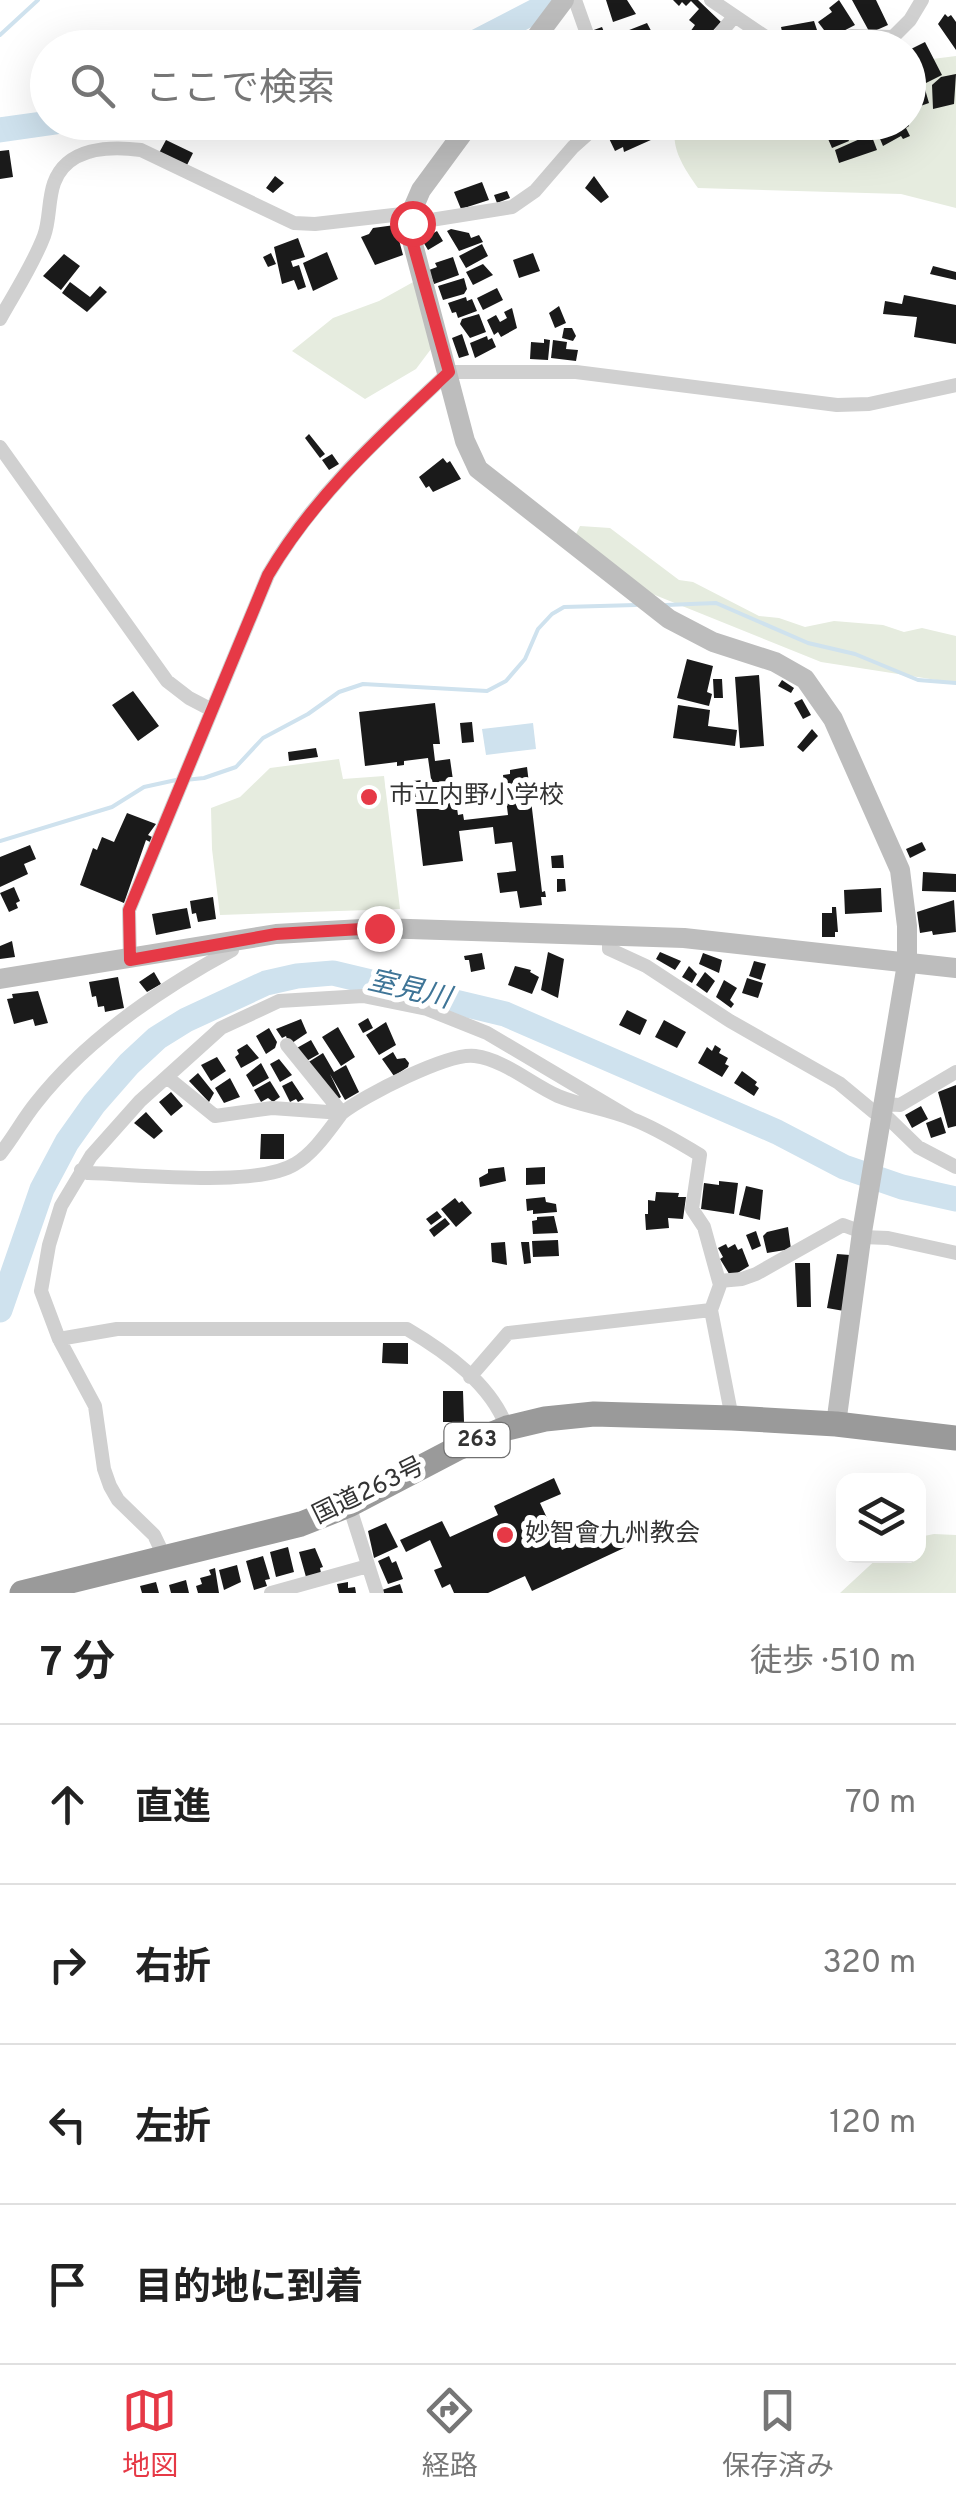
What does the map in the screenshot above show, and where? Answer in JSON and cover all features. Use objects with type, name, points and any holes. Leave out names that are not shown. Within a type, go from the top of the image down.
[{"type":"highway","name":"国道263号","points":[[22,1593],[95,1585],[165,1558],[301,1524],[506,1428],[594,1414],[836,1424],[956,1438]]},
{"type":"street","points":[[542,30],[564,0]]},
{"type":"street","points":[[575,0],[586,30]]},
{"type":"street","points":[[711,0],[753,30]]},
{"type":"street","points":[[901,30],[922,0]]},
{"type":"street","points":[[724,30],[734,18]]},
{"type":"street","points":[[458,140],[421,190],[412,218],[413,244],[465,441],[478,469],[669,619],[713,642],[792,670],[806,680],[825,705],[900,870],[907,964],[862,1234],[836,1424]]},
{"type":"street","points":[[0,319],[44,235],[54,182],[74,158],[94,149],[141,150],[294,223],[315,224],[512,207],[535,191],[581,140]]},
{"type":"street","points":[[130,960],[129,910],[268,575],[287,542],[340,475],[449,372],[576,372],[837,405],[869,404],[956,386]]},
{"type":"street","points":[[0,448],[167,681],[212,710]]},
{"type":"street","points":[[0,980],[232,941],[379,928],[740,943],[956,968]]},
{"type":"street","points":[[609,936],[609,949],[646,966],[730,1021],[840,1083],[874,1112],[900,1105],[956,1072]]},
{"type":"street","points":[[0,1154],[37,1102],[84,1054],[148,1000],[232,950],[232,941]]},
{"type":"street","points":[[165,1558],[154,1536],[118,1500],[110,1486],[95,1406],[60,1339],[41,1291],[49,1244],[60,1206],[81,1170],[140,1101],[221,1028],[279,1001],[363,996],[427,1009],[486,1033],[700,1156],[692,1209],[704,1227],[719,1282],[711,1310],[732,1418]]},
{"type":"street","points":[[287,1045],[342,1113]]},
{"type":"street","points":[[81,1170],[255,1177],[295,1165],[359,1099],[424,1070],[473,1055],[558,1096],[632,1118]]},
{"type":"street","points":[[168,1078],[215,1116],[272,1108],[342,1113]]},
{"type":"street","points":[[883,1110],[918,1147],[956,1167]]},
{"type":"street","points":[[719,1282],[756,1274],[842,1226],[862,1234],[956,1253]]},
{"type":"street","points":[[470,1377],[508,1333],[711,1310]]},
{"type":"street","points":[[60,1339],[116,1329],[407,1330],[441,1350],[470,1377],[499,1407],[506,1428]]},
{"type":"street","points":[[349,1504],[377,1593]]},
{"type":"street","points":[[270,1593],[368,1566]]},
{"type":"shaded area","points":[[956,56],[956,208],[901,194],[698,188],[676,148],[675,140],[926,140],[926,60]]},
{"type":"shaded area","points":[[415,281],[434,345],[416,369],[365,399],[292,351],[333,318],[379,301]]},
{"type":"shaded area","points":[[580,526],[610,528],[679,580],[693,582],[759,616],[805,627],[834,621],[883,625],[904,632],[922,628],[956,636],[956,683],[821,662],[645,591],[574,538]]},
{"type":"shaded area","points":[[339,759],[343,779],[384,776],[400,909],[220,915],[211,808],[240,797],[270,768]]},
{"type":"shaded area","points":[[956,1535],[956,1593],[840,1593],[872,1563],[926,1563],[926,1536]]},
{"type":"water","points":[[533,723],[536,749],[486,755],[482,729]]},
{"type":"building","points":[[606,0],[627,0],[636,14],[613,22]]},
{"type":"building","points":[[673,0],[698,0],[721,22],[713,30],[691,30],[695,25],[689,20],[699,9],[691,1],[679,6]]},
{"type":"building","points":[[839,0],[855,25],[845,30],[824,30],[818,22],[832,12],[829,8]]},
{"type":"building","points":[[852,0],[876,0],[888,25],[868,30]]},
{"type":"building","points":[[945,14],[956,22],[956,50],[938,24]]},
{"type":"building","points":[[814,21],[817,30],[782,30],[781,27]]},
{"type":"building","points":[[647,23],[651,30],[629,30]]},
{"type":"building","points":[[926,44],[942,75],[926,83]]},
{"type":"building","points":[[956,74],[954,104],[933,109],[932,85],[941,77]]},
{"type":"building","points":[[166,140],[193,153],[186,167],[159,153]]},
{"type":"building","points":[[610,140],[651,140],[624,152],[623,147],[615,151]]},
{"type":"building","points":[[829,140],[849,140],[849,141],[832,148]]},
{"type":"building","points":[[858,140],[873,140],[877,150],[839,163],[835,150]]},
{"type":"building","points":[[9,150],[13,177],[0,179],[0,151]]},
{"type":"building","points":[[275,176],[284,183],[273,193],[266,188]]},
{"type":"building","points":[[594,176],[609,197],[601,203],[585,188]]},
{"type":"building","points":[[482,182],[489,200],[461,209],[454,192]]},
{"type":"building","points":[[507,191],[510,198],[497,203],[494,195]]},
{"type":"building","points":[[395,225],[403,255],[375,265],[361,237],[373,228]]},
{"type":"building","points":[[437,231],[443,241],[428,250],[422,240]]},
{"type":"building","points":[[447,231],[469,233],[471,238],[479,235],[483,242],[459,251]]},
{"type":"building","points":[[298,238],[305,257],[291,261],[293,267],[299,265],[306,287],[298,290],[294,280],[282,284],[274,247]]},
{"type":"building","points":[[482,244],[488,256],[466,268],[459,256]]},
{"type":"building","points":[[327,252],[338,279],[313,291],[303,263]]},
{"type":"building","points":[[271,253],[276,264],[268,267],[263,257]]},
{"type":"building","points":[[533,253],[540,271],[519,278],[513,260]]},
{"type":"building","points":[[64,254],[80,266],[61,290],[43,276]]},
{"type":"building","points":[[453,257],[459,275],[434,284],[429,270],[437,267],[435,263]]},
{"type":"building","points":[[483,264],[493,275],[473,285],[466,272]]},
{"type":"building","points":[[933,266],[956,272],[956,280],[930,274]]},
{"type":"building","points":[[464,278],[464,294],[443,300],[438,286]]},
{"type":"building","points":[[70,282],[90,297],[100,286],[107,292],[87,312],[62,293]]},
{"type":"building","points":[[497,288],[503,300],[483,310],[477,298]]},
{"type":"building","points":[[904,295],[956,305],[956,344],[914,337],[917,317],[883,314],[885,301],[902,304]]},
{"type":"building","points":[[466,297],[467,301],[472,299],[477,311],[458,318],[448,303]]},
{"type":"building","points":[[559,306],[566,323],[555,328],[549,313]]},
{"type":"building","points":[[512,308],[517,328],[501,337],[498,332],[494,335],[487,320],[496,315],[500,322],[507,318],[504,312]]},
{"type":"building","points":[[479,314],[486,332],[470,338],[460,324],[462,319]]},
{"type":"building","points":[[564,328],[572,328],[576,336],[573,341],[562,338]]},
{"type":"building","points":[[462,334],[469,355],[459,358],[452,338]]},
{"type":"building","points":[[487,336],[496,347],[475,358],[470,343]]},
{"type":"building","points":[[544,339],[550,340],[548,360],[530,359],[531,342],[544,343]]},
{"type":"building","points":[[553,340],[567,342],[566,349],[578,350],[576,361],[551,358]]},
{"type":"building","points":[[309,434],[325,454],[320,458],[305,438]]},
{"type":"building","points":[[332,454],[339,464],[329,470],[322,460]]},
{"type":"building","points":[[443,458],[447,463],[450,461],[461,479],[433,492],[419,477]]},
{"type":"building","points":[[687,659],[713,666],[707,692],[712,694],[709,706],[677,698]]},
{"type":"building","points":[[759,675],[764,746],[740,748],[735,677]]},
{"type":"building","points":[[713,679],[722,679],[723,698],[714,698]]},
{"type":"building","points":[[782,680],[794,688],[791,693],[778,686]]},
{"type":"building","points":[[133,691],[159,726],[138,741],[112,705]]},
{"type":"building","points":[[802,699],[811,715],[803,719],[794,703]]},
{"type":"building","points":[[435,703],[440,744],[433,744],[435,761],[450,759],[458,815],[463,814],[464,820],[508,815],[503,775],[527,767],[542,892],[546,897],[541,897],[542,905],[520,908],[517,891],[500,893],[497,873],[516,871],[512,842],[495,844],[493,827],[459,831],[463,861],[423,866],[413,781],[431,779],[428,758],[404,761],[404,765],[397,766],[397,762],[365,766],[359,712]]},
{"type":"building","points":[[678,705],[710,710],[708,726],[737,730],[735,746],[673,738]]},
{"type":"building","points":[[472,722],[474,742],[462,743],[460,723]]},
{"type":"building","points":[[812,729],[818,736],[803,752],[797,747]]},
{"type":"building","points":[[316,748],[318,757],[289,761],[288,752]]},
{"type":"building","points":[[127,813],[156,824],[148,835],[152,837],[150,842],[146,840],[124,903],[80,885],[93,848],[97,850],[102,837],[114,842]]},
{"type":"building","points":[[922,842],[926,850],[910,858],[906,849]]},
{"type":"building","points":[[30,845],[36,859],[24,864],[28,874],[0,887],[0,857]]},
{"type":"building","points":[[563,855],[564,868],[552,868],[551,856]]},
{"type":"building","points":[[923,872],[956,874],[956,892],[922,891]]},
{"type":"building","points":[[557,879],[565,879],[566,891],[557,892]]},
{"type":"building","points":[[14,887],[20,901],[16,903],[18,908],[9,912],[0,893]]},
{"type":"building","points":[[881,888],[882,912],[845,914],[844,890]]},
{"type":"building","points":[[213,897],[216,919],[198,922],[190,901]]},
{"type":"building","points":[[954,900],[956,932],[920,933],[917,912]]},
{"type":"building","points":[[832,907],[836,907],[838,932],[835,937],[822,937],[822,913],[832,913]]},
{"type":"building","points":[[187,908],[191,928],[156,935],[152,914]]},
{"type":"building","points":[[12,941],[15,957],[0,959],[0,946]]},
{"type":"building","points":[[548,952],[564,959],[558,998],[541,990]]},
{"type":"building","points":[[660,952],[681,961],[675,970],[656,959]]},
{"type":"building","points":[[482,953],[485,969],[471,972],[464,956]]},
{"type":"building","points":[[703,953],[722,960],[719,973],[699,964]]},
{"type":"building","points":[[754,961],[766,964],[761,980],[749,976]]},
{"type":"building","points":[[515,966],[531,970],[539,977],[532,994],[508,985]]},
{"type":"building","points":[[689,966],[697,974],[692,983],[682,977]]},
{"type":"building","points":[[154,972],[161,984],[147,992],[139,982]]},
{"type":"building","points":[[705,972],[715,981],[707,993],[696,985]]},
{"type":"building","points":[[118,977],[124,1008],[105,1012],[104,1006],[98,1007],[96,996],[92,997],[89,982]]},
{"type":"building","points":[[747,978],[763,983],[758,998],[742,993]]},
{"type":"building","points":[[724,980],[737,988],[730,1000],[734,1004],[731,1008],[716,997]]},
{"type":"building","points":[[38,991],[48,1023],[35,1026],[33,1019],[14,1024],[7,999],[13,998],[12,994]]},
{"type":"building","points":[[627,1010],[647,1020],[640,1035],[619,1025]]},
{"type":"building","points":[[368,1018],[373,1028],[363,1033],[358,1024]]},
{"type":"building","points":[[301,1019],[307,1033],[289,1045],[286,1036],[282,1038],[276,1029]]},
{"type":"building","points":[[664,1020],[686,1032],[677,1048],[655,1037]]},
{"type":"building","points":[[386,1022],[396,1045],[379,1055],[366,1035]]},
{"type":"building","points":[[338,1027],[355,1057],[341,1066],[322,1037]]},
{"type":"building","points":[[269,1028],[277,1042],[266,1054],[256,1036]]},
{"type":"building","points":[[311,1040],[319,1054],[303,1063],[295,1049]]},
{"type":"building","points":[[247,1044],[259,1058],[241,1068],[235,1057],[239,1054],[237,1050]]},
{"type":"building","points":[[715,1045],[728,1058],[725,1064],[729,1066],[722,1077],[698,1063],[707,1047],[712,1051]]},
{"type":"building","points":[[393,1052],[397,1059],[405,1058],[409,1063],[394,1076],[382,1059]]},
{"type":"building","points":[[323,1053],[334,1072],[346,1065],[359,1092],[345,1100],[330,1074],[341,1097],[335,1101],[307,1063]]},
{"type":"building","points":[[217,1057],[226,1071],[211,1081],[201,1065]]},
{"type":"building","points":[[279,1059],[292,1075],[280,1082],[270,1064]]},
{"type":"building","points":[[261,1063],[269,1078],[253,1087],[246,1075]]},
{"type":"building","points":[[742,1071],[757,1082],[759,1088],[754,1096],[734,1083]]},
{"type":"building","points":[[198,1073],[214,1093],[209,1102],[189,1081]]},
{"type":"building","points":[[230,1078],[240,1097],[224,1103],[215,1088]]},
{"type":"building","points":[[270,1081],[280,1097],[273,1102],[268,1098],[261,1102],[254,1090]]},
{"type":"building","points":[[292,1081],[304,1099],[298,1102],[290,1102],[282,1086]]},
{"type":"building","points":[[956,1085],[956,1126],[948,1128],[938,1092]]},
{"type":"building","points":[[171,1092],[183,1106],[171,1116],[159,1102]]},
{"type":"building","points":[[921,1106],[928,1119],[912,1128],[905,1115]]},
{"type":"building","points":[[146,1112],[163,1131],[154,1139],[134,1123]]},
{"type":"building","points":[[941,1117],[946,1133],[931,1138],[926,1123]]},
{"type":"building","points":[[261,1134],[284,1134],[284,1159],[260,1159]]},
{"type":"building","points":[[504,1167],[506,1181],[480,1187],[479,1178],[488,1169]]},
{"type":"building","points":[[545,1167],[545,1184],[526,1185],[526,1168]]},
{"type":"building","points":[[719,1181],[738,1183],[734,1214],[701,1209],[704,1183],[719,1185]]},
{"type":"building","points":[[746,1186],[763,1190],[760,1220],[739,1215]]},
{"type":"building","points":[[656,1192],[686,1197],[683,1219],[668,1218],[669,1228],[646,1230],[648,1200],[655,1201]]},
{"type":"building","points":[[545,1197],[546,1202],[556,1204],[557,1212],[527,1211],[526,1199]]},
{"type":"building","points":[[455,1198],[472,1213],[456,1227],[441,1209]]},
{"type":"building","points":[[437,1211],[442,1217],[431,1225],[426,1219]]},
{"type":"building","points":[[554,1216],[558,1233],[533,1234],[532,1221]]},
{"type":"building","points":[[445,1218],[450,1224],[434,1237],[429,1230]]},
{"type":"building","points":[[788,1227],[791,1249],[767,1253],[763,1236]]},
{"type":"building","points":[[756,1231],[761,1246],[752,1250],[746,1235]]},
{"type":"building","points":[[558,1240],[559,1256],[533,1257],[532,1241]]},
{"type":"building","points":[[505,1242],[507,1265],[492,1262],[491,1243]]},
{"type":"building","points":[[521,1242],[529,1242],[531,1263],[524,1264]]},
{"type":"building","points":[[726,1244],[728,1248],[735,1244],[738,1250],[742,1248],[749,1266],[731,1277],[718,1248]]},
{"type":"building","points":[[837,1254],[850,1255],[844,1311],[827,1308]]},
{"type":"building","points":[[795,1263],[810,1263],[811,1307],[797,1307]]},
{"type":"building","points":[[383,1343],[408,1343],[408,1364],[382,1363]]},
{"type":"building","points":[[443,1391],[463,1391],[464,1422],[443,1422]]},
{"type":"building","name":"妙智會九州教会","points":[[554,1478],[561,1494],[540,1503],[562,1550],[600,1532],[603,1538],[625,1527],[628,1535],[636,1531],[641,1540],[532,1591],[525,1576],[488,1593],[454,1593],[450,1584],[442,1588],[434,1570],[442,1567],[430,1540],[406,1552],[400,1540],[442,1521],[450,1537],[498,1515],[494,1506]]},
{"type":"building","points":[[386,1523],[398,1547],[374,1558],[368,1531]]},
{"type":"building","points":[[288,1547],[294,1572],[276,1577],[270,1552]]},
{"type":"building","points":[[315,1548],[323,1567],[321,1573],[306,1577],[299,1552]]},
{"type":"building","points":[[263,1556],[270,1579],[265,1580],[267,1586],[254,1590],[246,1561]]},
{"type":"building","points":[[389,1556],[392,1563],[396,1561],[403,1579],[388,1584],[378,1561]]},
{"type":"building","points":[[237,1565],[241,1582],[224,1590],[219,1570]]},
{"type":"building","points":[[215,1568],[219,1593],[198,1593],[200,1578],[211,1575],[209,1570]]},
{"type":"building","points":[[186,1580],[189,1593],[171,1593],[169,1585]]},
{"type":"building","points":[[156,1582],[159,1593],[142,1593],[140,1586]]},
{"type":"building","points":[[348,1582],[348,1588],[355,1587],[356,1593],[339,1593],[337,1584]]},
{"type":"building","points":[[400,1584],[403,1593],[376,1593],[376,1592]]},
{"type":"waterway","points":[[0,35],[38,0]]},
{"type":"waterway","points":[[499,30],[557,0]]},
{"type":"waterway","points":[[0,130],[30,126]]},
{"type":"waterway","points":[[666,605],[716,603],[808,643],[855,654],[918,680],[956,683]]},
{"type":"waterway","points":[[185,780],[236,767],[263,738],[339,692],[363,684],[487,691],[506,681],[525,659],[538,629],[564,607],[636,605]]},
{"type":"waterway","points":[[0,841],[112,807],[144,787],[176,780]]},
{"type":"waterway","name":"室見川","points":[[0,1310],[42,1189],[67,1142],[129,1064],[157,1038],[186,1020],[266,983],[297,976],[333,973],[505,1014],[777,1132],[844,1167],[902,1187],[956,1199]]},
{"type":"place","name":"市立内野小学校","points":[[369,797]]},
{"type":"place","name":"妙智會九州教会","points":[[505,1535]]},
{"type":"route","points":[[379,928],[276,934],[130,960],[129,910],[268,575],[287,542],[340,475],[449,372],[413,244],[412,223]]}]
